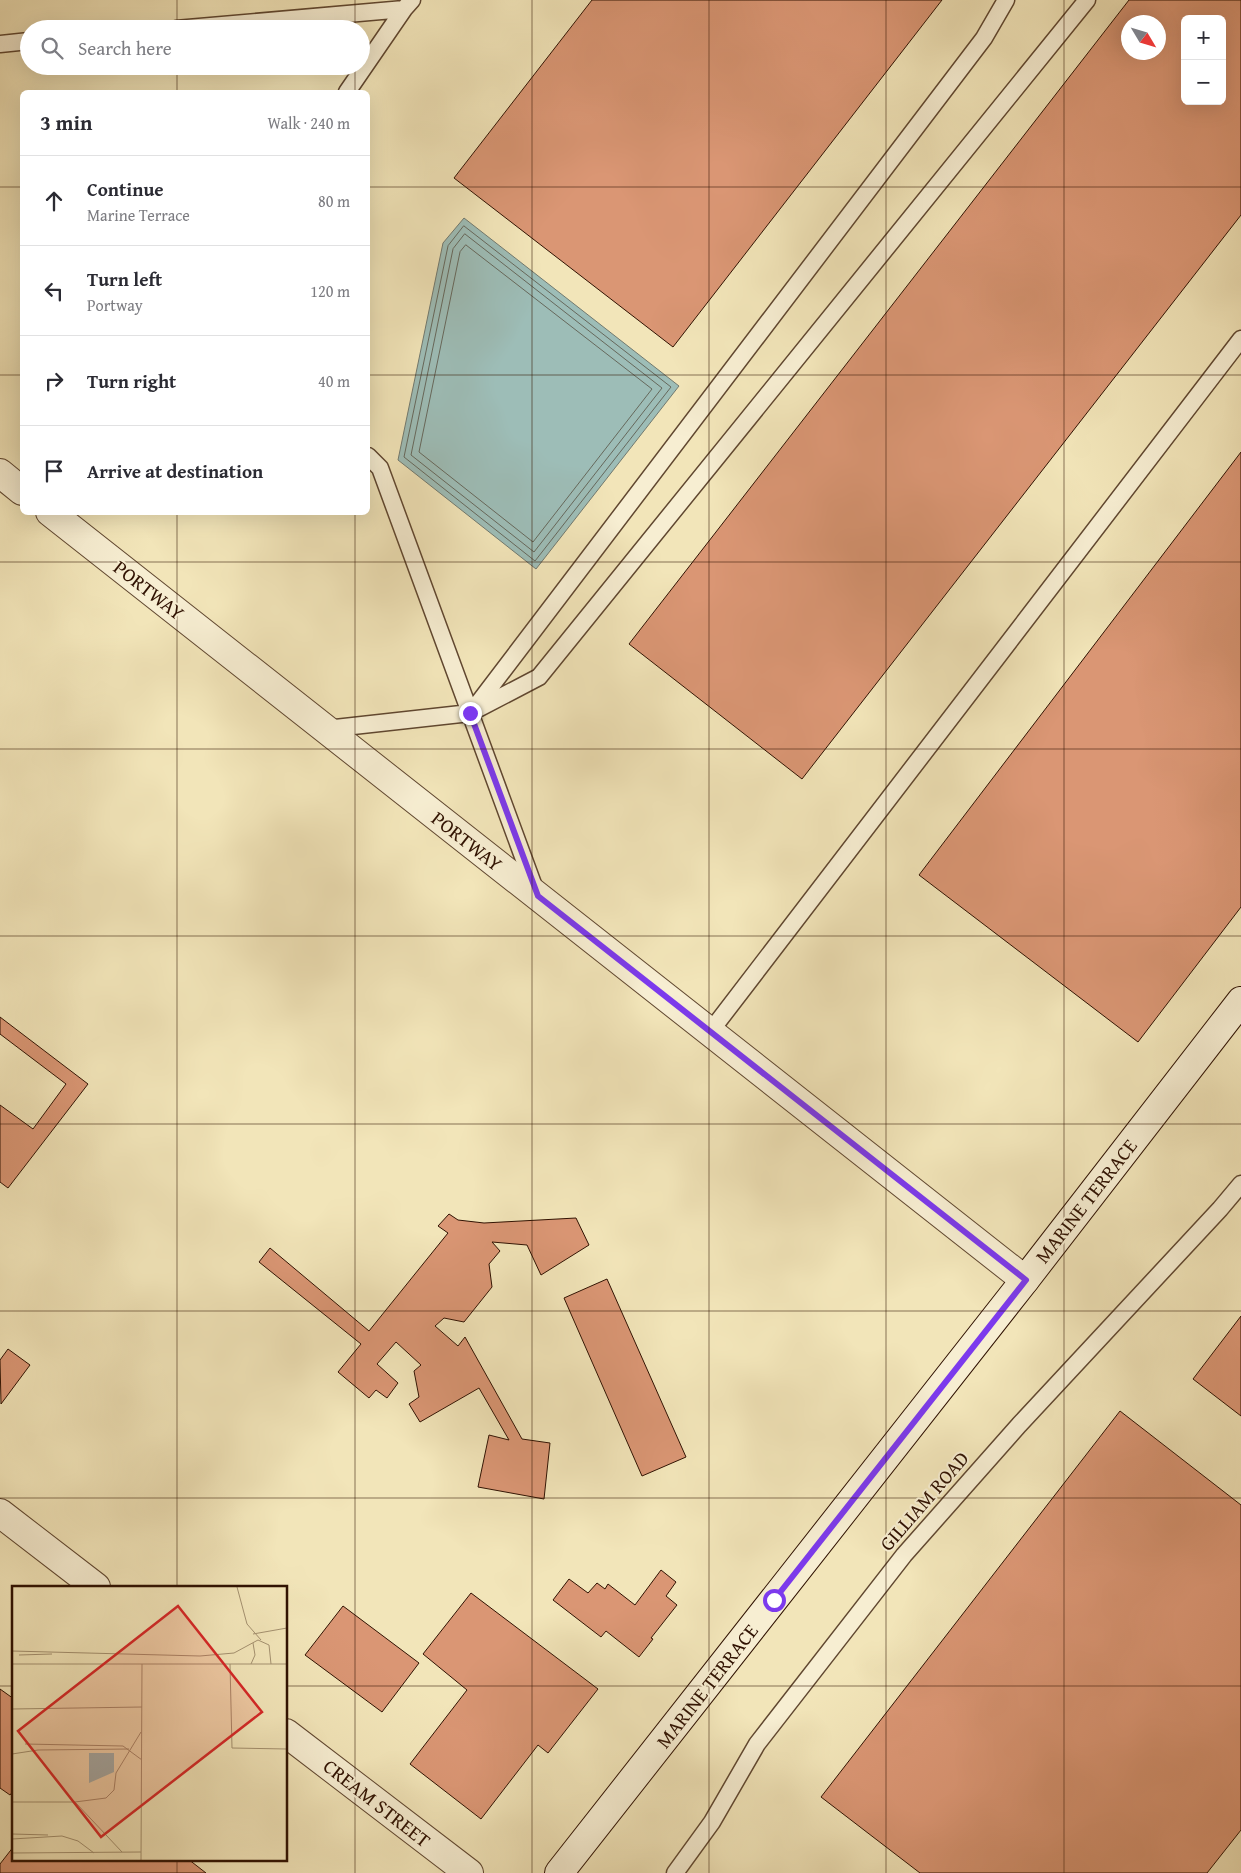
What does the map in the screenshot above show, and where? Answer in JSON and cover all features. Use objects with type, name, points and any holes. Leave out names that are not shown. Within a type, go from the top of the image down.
[{"type":"street","points":[[0,473],[20,489]]},
{"type":"street","name":"PORTWAY","points":[[54,515],[1026,1280]]},
{"type":"street","name":"MARINE TERRACE","points":[[559,1873],[1026,1280],[1241,1001]]},
{"type":"street","points":[[0,1513],[95,1586]]},
{"type":"street","name":"CREAM STREET","points":[[288,1735],[469,1873]]},
{"type":"lane","points":[[470,713],[984,38],[1006,0]]},
{"type":"lane","points":[[326,729],[470,713],[540,677],[1087,0]]},
{"type":"lane","points":[[263,20],[408,5]]},
{"type":"lane","points":[[370,59],[408,5]]},
{"type":"lane","points":[[0,44],[20,42]]},
{"type":"lane","points":[[348,90],[359,75]]},
{"type":"lane","points":[[710,1032],[1241,339]]},
{"type":"lane","points":[[370,458],[380,468],[538,896]]},
{"type":"lane","name":"GILLIAM ROAD","points":[[675,1873],[712,1822],[757,1744],[904,1556],[1019,1425],[1241,1184]]},
{"type":"water","points":[[464,218],[679,386],[536,569],[398,460],[443,243]]},
{"type":"building","points":[[592,0],[942,0],[673,347],[454,178]]},
{"type":"building","points":[[1129,0],[1241,0],[1241,215],[802,779],[629,644]]},
{"type":"building","points":[[1241,452],[1241,907],[1138,1042],[919,875]]},
{"type":"building","points":[[0,1017],[88,1084],[8,1188],[0,1182],[0,1105],[33,1129],[66,1084],[0,1034]]},
{"type":"building","points":[[449,1214],[458,1220],[484,1223],[576,1218],[589,1245],[541,1275],[527,1245],[492,1242],[500,1251],[489,1264],[492,1287],[464,1322],[444,1318],[435,1326],[458,1346],[465,1337],[522,1439],[550,1443],[544,1499],[478,1487],[489,1435],[509,1440],[479,1388],[420,1422],[409,1404],[419,1397],[414,1371],[421,1365],[396,1342],[377,1364],[398,1383],[387,1398],[376,1390],[369,1398],[338,1372],[361,1344],[259,1262],[270,1248],[369,1331],[448,1233],[438,1226]]},
{"type":"building","points":[[607,1279],[686,1457],[642,1476],[564,1298]]},
{"type":"building","points":[[1241,1316],[1241,1416],[1193,1379]]},
{"type":"building","points":[[8,1349],[30,1365],[1,1404],[0,1360]]},
{"type":"building","points":[[1120,1411],[1241,1505],[1241,1830],[1207,1873],[920,1873],[821,1797]]},
{"type":"building","points":[[661,1570],[676,1582],[666,1596],[677,1605],[651,1638],[653,1639],[639,1657],[606,1631],[601,1637],[553,1600],[569,1579],[588,1593],[597,1583],[605,1589],[608,1584],[635,1605]]},
{"type":"building","points":[[471,1593],[598,1689],[548,1753],[538,1745],[481,1819],[410,1764],[467,1690],[423,1654]]},
{"type":"building","points":[[343,1606],[419,1663],[382,1712],[305,1655]]},
{"type":"building","points":[[0,1689],[12,1698],[12,1792],[10,1795],[0,1788]]},
{"type":"building","points":[[12,1849],[12,1860],[189,1860],[206,1873],[0,1873],[0,1864]]},
{"type":"route","points":[[470,713],[538,896],[1026,1280],[774,1600]]}]
